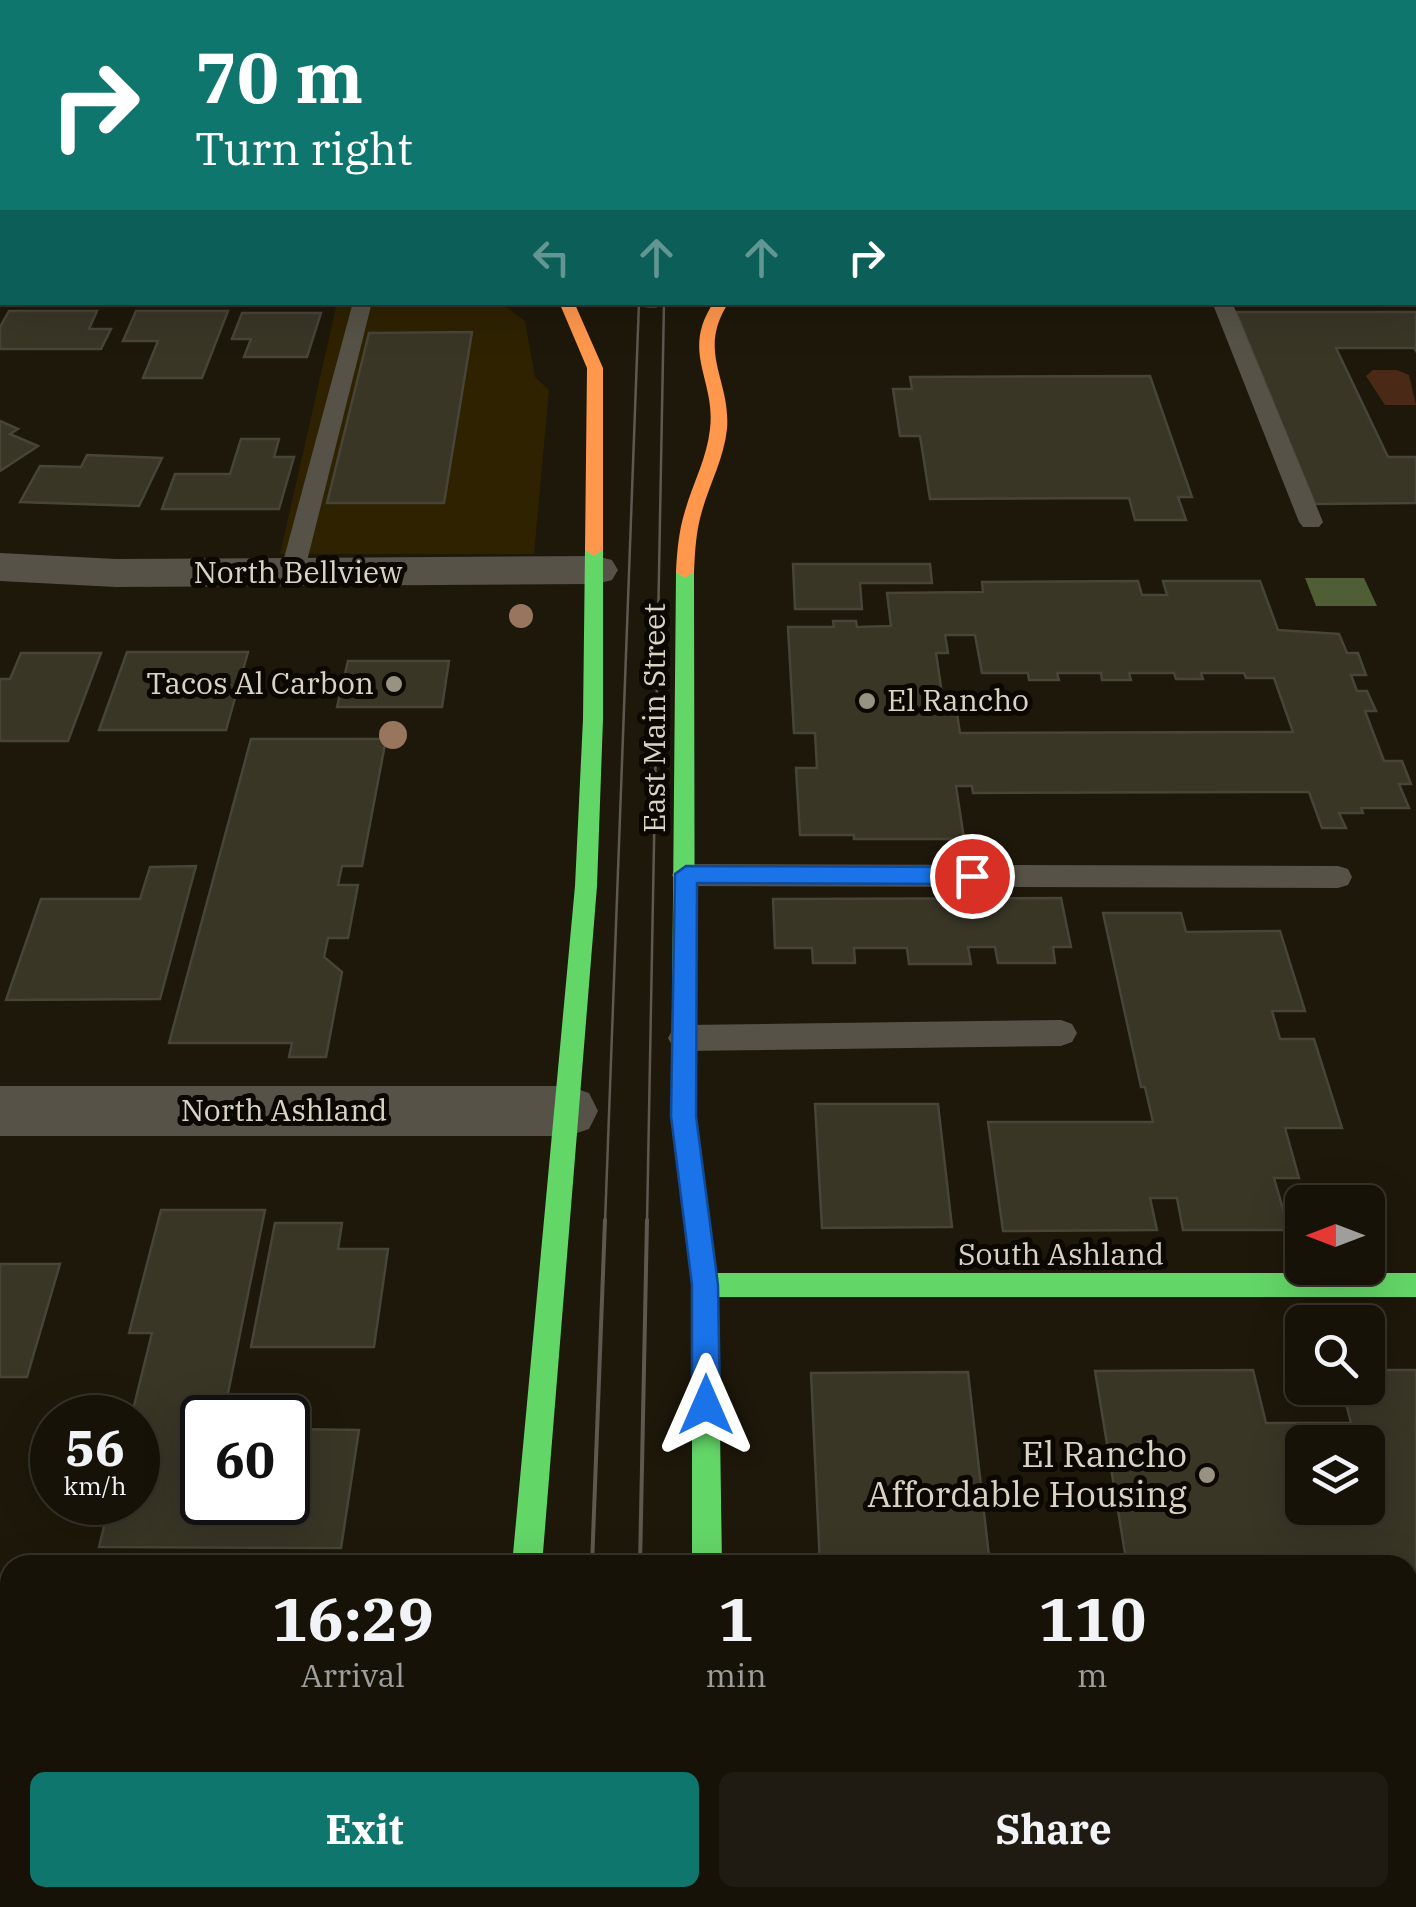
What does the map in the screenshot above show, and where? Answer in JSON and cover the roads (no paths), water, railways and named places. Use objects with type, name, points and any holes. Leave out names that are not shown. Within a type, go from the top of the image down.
[{"type":"main road","name":"East Main Street","points":[[528,1555],[586,886],[596,570],[595,368],[567,305]]},
{"type":"main road","name":"East Main Street","points":[[706,1555],[705,1285],[683,1116],[685,570],[690,519],[715,449],[719,423],[713,382],[701,347],[702,331],[719,305]]},
{"type":"main road","name":"South Ashland","points":[[705,1285],[1416,1284]]},
{"type":"street","name":"North Bellview","points":[[0,568],[98,573],[596,570]]},
{"type":"street","name":"North Ashland","points":[[0,1111],[568,1112]]},
{"type":"lane","points":[[1223,305],[1311,522]]},
{"type":"lane","points":[[292,573],[361,306]]},
{"type":"lane","points":[[686,874],[1338,877]]},
{"type":"lane","points":[[684,1038],[1061,1033]]},
{"type":"tram line","points":[[605,1223],[639,305]]},
{"type":"tram line","points":[[647,1223],[664,305]]},
{"type":"tram line","points":[[592,1555],[605,1220]]},
{"type":"tram line","points":[[640,1555],[647,1220]]},
{"type":"place","name":"Tacos Al Carbon","points":[[394,684]]},
{"type":"place","name":"El Rancho","points":[[867,701]]},
{"type":"place","name":"El Rancho Affordable Housing","points":[[1207,1475]]}]
